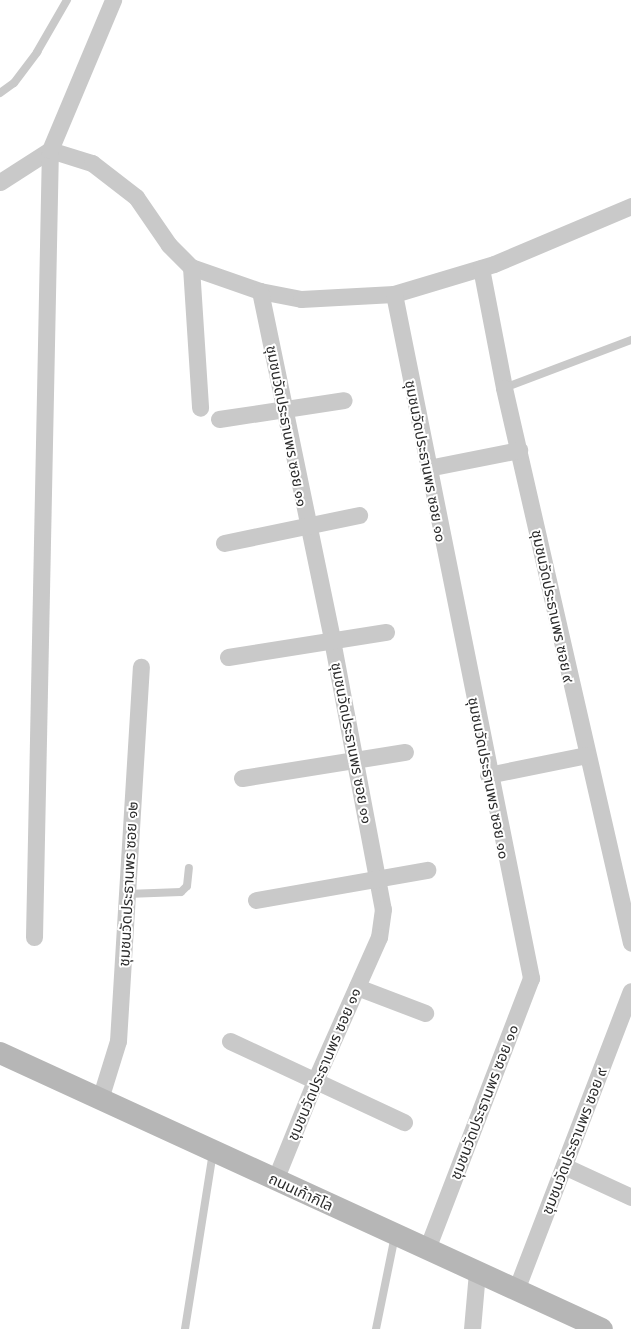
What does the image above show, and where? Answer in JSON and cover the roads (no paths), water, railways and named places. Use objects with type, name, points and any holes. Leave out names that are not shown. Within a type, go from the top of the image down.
[{"type":"main road","name":"ถนนเก้ากิโล","points":[[0,1053],[602,1329]]},
{"type":"street","points":[[34,937],[50,150],[110,2]]},
{"type":"street","points":[[0,182],[50,150],[92,163],[136,197],[169,244],[191,267],[260,291],[302,299],[394,294],[481,268],[631,206]]},
{"type":"street","points":[[191,267],[200,408]]},
{"type":"street","name":"ชุมชนวัดประธานพร ซอย ๙","points":[[481,268],[504,388],[586,755],[631,943]]},
{"type":"street","name":"ชุมชนวัดประธานพร ซอย ๑๑","points":[[260,291],[307,526],[332,640],[353,760],[378,877],[383,909],[380,937],[315,1081],[275,1180]]},
{"type":"street","name":"ชุมชนวัดประธานพร ซอย ๑๐","points":[[394,294],[488,775],[531,978],[427,1249]]},
{"type":"street","points":[[219,419],[344,400]]},
{"type":"street","points":[[428,468],[519,450]]},
{"type":"street","points":[[224,543],[359,515]]},
{"type":"street","points":[[228,657],[386,632]]},
{"type":"street","name":"ชุมชนวัดประธานพร ซอย ๑๒","points":[[100,1099],[118,1041],[140,666]]},
{"type":"street","points":[[242,778],[405,752]]},
{"type":"street","points":[[488,775],[586,755]]},
{"type":"street","points":[[256,900],[378,877],[427,870]]},
{"type":"street","points":[[357,987],[425,1014]]},
{"type":"street","name":"ชุมชนวัดประธานพร ซอย ๙","points":[[516,1290],[631,991]]},
{"type":"street","points":[[230,1041],[404,1122]]},
{"type":"street","points":[[564,1166],[631,1197]]},
{"type":"street","points":[[472,1329],[477,1272]]},
{"type":"lane","points":[[0,94],[14,83],[37,52],[67,0]]},
{"type":"lane","points":[[504,388],[631,340]]},
{"type":"lane","points":[[127,894],[181,892],[187,886],[189,868]]},
{"type":"lane","points":[[185,1329],[213,1151]]},
{"type":"lane","points":[[376,1329],[395,1235]]}]
